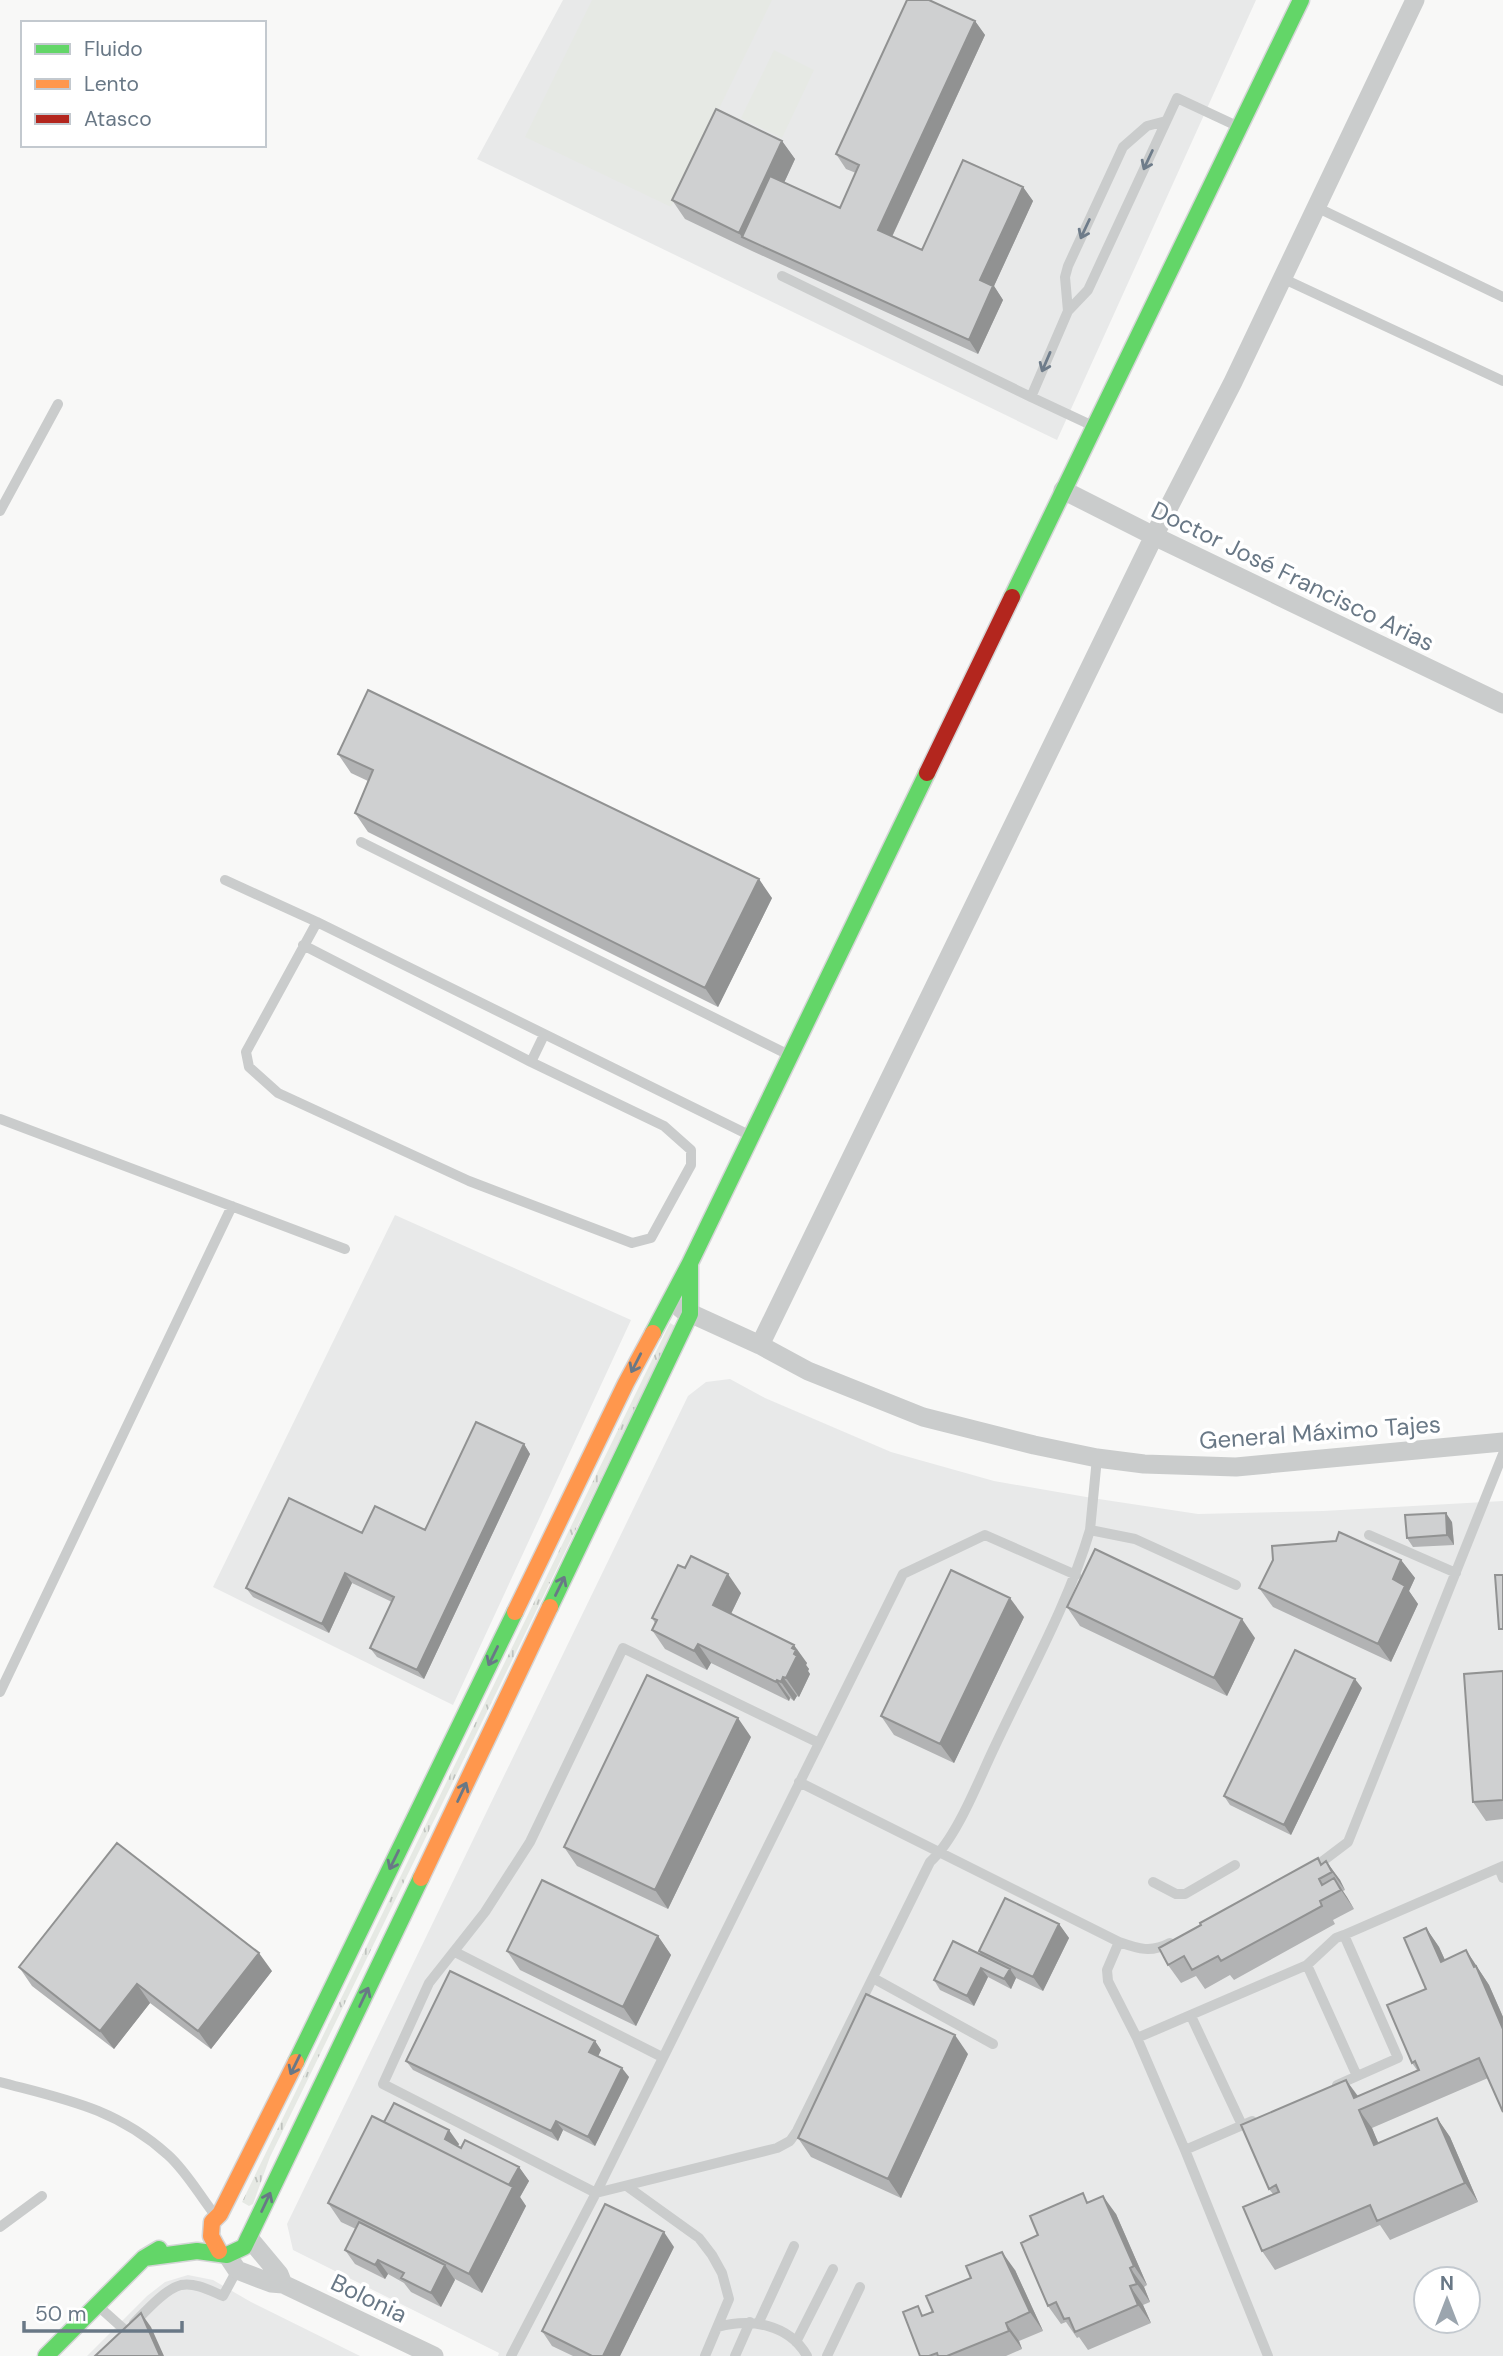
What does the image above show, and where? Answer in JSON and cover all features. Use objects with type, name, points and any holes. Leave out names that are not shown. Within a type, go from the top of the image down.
[{"type":"street","points":[[228,2259],[211,2239],[209,2232],[212,2220],[258,2141],[626,1383],[690,1263],[749,1136],[1301,0]]},
{"type":"street","points":[[760,1345],[1282,278],[1415,0]]},
{"type":"street","name":"Doctor José Francisco Arias","points":[[1063,490],[1503,704]]},
{"type":"street","points":[[144,2258],[170,2253],[228,2259],[244,2247],[249,2238],[690,1314],[690,1263]]},
{"type":"street","name":"General Máximo Tajes","points":[[667,1302],[760,1345],[808,1371],[923,1417],[1034,1446],[1097,1458],[1144,1464],[1236,1467],[1503,1442]]},
{"type":"street","points":[[212,2220],[239,2215],[247,2223],[249,2238],[279,2274],[283,2284]]},
{"type":"street","points":[[46,2356],[144,2258],[177,2238]]},
{"type":"street","name":"Bolonia","points":[[228,2259],[271,2283],[283,2284],[433,2356]]},
{"type":"lane","points":[[1031,397],[1068,311],[1088,290],[1177,98],[1239,127]]},
{"type":"lane","points":[[1068,311],[1065,277],[1068,266],[1123,147],[1147,126],[1166,121]]},
{"type":"lane","points":[[1316,208],[1503,297]]},
{"type":"lane","points":[[782,276],[1094,426]]},
{"type":"lane","points":[[1282,278],[1503,381]]},
{"type":"lane","points":[[0,510],[58,404]]},
{"type":"lane","points":[[361,842],[790,1055]]},
{"type":"lane","points":[[225,880],[317,922],[749,1136]]},
{"type":"lane","points":[[303,945],[531,1062],[664,1126],[691,1150],[691,1166],[651,1238],[632,1243],[469,1181],[278,1093],[249,1067],[246,1052],[303,945],[317,922]]},
{"type":"lane","points":[[531,1062],[544,1035]]},
{"type":"lane","points":[[0,1119],[345,1249]]},
{"type":"lane","points":[[0,1692],[232,1206]]},
{"type":"lane","points":[[1307,1872],[1348,1842],[1503,1454]]},
{"type":"lane","points":[[819,1743],[623,1648],[530,1842],[485,1912],[429,1983],[383,2084],[596,2193],[777,2148],[790,2141],[930,1862],[941,1853],[962,1814],[1076,1575],[1090,1530],[1097,1458]]},
{"type":"lane","points":[[1090,1530],[1135,1539],[1236,1585]]},
{"type":"lane","points":[[511,2356],[596,2193],[903,1574],[985,1535],[1076,1575]]},
{"type":"lane","points":[[1369,1535],[1457,1573]]},
{"type":"lane","points":[[799,1782],[1119,1942],[1144,1951],[1161,1948],[1185,1936]]},
{"type":"lane","points":[[1153,1882],[1176,1894],[1185,1894],[1235,1866]]},
{"type":"lane","points":[[1137,2038],[1307,1965],[1336,1938],[1502,1871]]},
{"type":"lane","points":[[1331,2087],[1398,2058],[1344,1935]]},
{"type":"lane","points":[[1119,1942],[1107,1970],[1108,1981],[1137,2038],[1185,2150],[1268,2356]]},
{"type":"lane","points":[[455,1952],[662,2057]]},
{"type":"lane","points":[[1307,1965],[1357,2076]]},
{"type":"lane","points":[[873,1978],[993,2044]]},
{"type":"lane","points":[[1191,2016],[1242,2125]]},
{"type":"lane","points":[[0,2082],[86,2104],[131,2126],[170,2156],[212,2220]]},
{"type":"lane","points":[[1185,2150],[1268,2114]]},
{"type":"lane","points":[[628,2187],[699,2238],[722,2273],[729,2298],[705,2356]]},
{"type":"lane","points":[[0,2227],[41,2196]]},
{"type":"lane","points":[[735,2356],[794,2246]]},
{"type":"lane","points":[[118,2339],[160,2298],[180,2285],[198,2286],[223,2296],[228,2259]]},
{"type":"lane","points":[[718,2327],[754,2323],[781,2330],[801,2351],[833,2269]]},
{"type":"lane","points":[[827,2356],[860,2287]]},
{"type":"lane","points":[[98,2306],[126,2331]]},
{"type":"shaded area","points":[[563,0],[1256,0],[1057,440],[477,159]]},
{"type":"shaded area","points":[[395,1215],[631,1320],[453,1705],[213,1587]]},
{"type":"shaded area","points":[[730,1379],[765,1398],[891,1452],[994,1481],[1198,1514],[1323,1511],[1503,1501],[1503,2356],[498,2356],[499,2353],[293,2250],[287,2224],[688,1396],[706,1382]]},
{"type":"shaded area","points":[[188,2275],[213,2280],[360,2356],[87,2356],[147,2296],[165,2282]]},
{"type":"green space","points":[[592,0],[772,0],[671,207],[525,137]]},
{"type":"green space","points":[[774,50],[814,70],[782,138],[741,118]]},
{"type":"green space","points":[[670,1323],[675,1326],[270,2157],[253,2204],[249,2206],[242,2202]]},
{"type":"building","points":[[907,0],[929,0],[975,21],[878,230],[922,250],[963,160],[1023,187],[980,280],[993,286],[969,340],[742,237],[770,176],[840,208],[859,165],[836,154]]},
{"type":"building","points":[[716,109],[782,141],[739,233],[672,200]]},
{"type":"building","points":[[368,690],[759,879],[705,988],[355,813],[373,770],[338,754]]},
{"type":"building","points":[[476,1422],[524,1444],[417,1670],[370,1648],[394,1597],[345,1573],[322,1624],[246,1588],[289,1498],[362,1533],[375,1506],[425,1530]]},
{"type":"building","points":[[1446,1513],[1447,1535],[1407,1538],[1405,1515]]},
{"type":"building","points":[[1339,1532],[1401,1560],[1393,1579],[1405,1586],[1378,1644],[1259,1588],[1273,1560],[1272,1546],[1336,1541]]},
{"type":"building","points":[[1095,1549],[1242,1619],[1214,1678],[1067,1607]]},
{"type":"building","points":[[691,1556],[728,1574],[713,1605],[794,1645],[792,1648],[796,1650],[794,1654],[797,1656],[786,1678],[783,1677],[781,1682],[698,1644],[694,1651],[652,1630],[657,1620],[652,1618],[678,1565],[685,1568]]},
{"type":"building","points":[[951,1570],[1010,1598],[940,1744],[881,1716]]},
{"type":"building","points":[[1495,1575],[1503,1575],[1503,1629],[1499,1629]]},
{"type":"building","points":[[1295,1650],[1355,1679],[1284,1825],[1224,1796]]},
{"type":"building","points":[[1503,1671],[1503,1800],[1473,1802],[1464,1674]]},
{"type":"building","points":[[647,1675],[738,1718],[655,1890],[564,1847]]},
{"type":"building","points":[[117,1843],[259,1953],[198,2031],[137,1984],[100,2031],[19,1967]]},
{"type":"building","points":[[1318,1858],[1321,1865],[1326,1861],[1332,1872],[1319,1879],[1322,1885],[1334,1878],[1341,1890],[1320,1901],[1322,1906],[1221,1961],[1218,1956],[1192,1970],[1184,1956],[1168,1965],[1159,1948]]},
{"type":"building","points":[[542,1880],[658,1936],[623,2007],[507,1951]]},
{"type":"building","points":[[1005,1898],[1059,1924],[1033,1977],[979,1951]]},
{"type":"building","points":[[1426,1928],[1441,1962],[1466,1950],[1474,1967],[1476,1966],[1503,2029],[1503,2112],[1479,2058],[1359,2110],[1374,2145],[1437,2118],[1465,2183],[1377,2221],[1370,2205],[1262,2251],[1243,2207],[1279,2192],[1276,2185],[1269,2189],[1241,2125],[1346,2080],[1354,2098],[1419,2070],[1415,2061],[1412,2063],[1387,2005],[1426,1989],[1404,1938]]},
{"type":"building","points":[[953,1941],[1010,1969],[1004,1979],[981,1968],[967,1996],[934,1980]]},
{"type":"building","points":[[450,1971],[595,2041],[589,2052],[622,2068],[588,2137],[556,2121],[551,2131],[406,2061]]},
{"type":"building","points":[[866,1994],[955,2035],[888,2179],[798,2138]]},
{"type":"building","points":[[394,2103],[449,2130],[445,2139],[461,2148],[465,2140],[519,2167],[509,2185],[384,2122]]},
{"type":"building","points":[[372,2116],[513,2187],[469,2274],[328,2203]]},
{"type":"building","points":[[1083,2193],[1087,2203],[1103,2196],[1134,2266],[1130,2268],[1137,2284],[1130,2286],[1138,2305],[1075,2332],[1069,2318],[1064,2319],[1056,2302],[1048,2306],[1021,2243],[1038,2235],[1030,2216]]},
{"type":"building","points":[[605,2204],[664,2232],[603,2356],[592,2356],[542,2331]]},
{"type":"building","points":[[359,2222],[445,2265],[431,2293],[401,2278],[404,2273],[378,2260],[375,2265],[345,2250]]},
{"type":"building","points":[[1002,2252],[1030,2312],[1006,2323],[1009,2331],[947,2356],[938,2356],[937,2353],[920,2356],[903,2312],[918,2306],[922,2316],[933,2312],[926,2296],[971,2278],[966,2266]]},
{"type":"building","points":[[141,2313],[160,2356],[95,2356]]},
{"type":"traffic: fast","points":[[1012,597],[1301,0]]},
{"type":"traffic: fast","points":[[653,1333],[690,1263],[927,773]]},
{"type":"traffic: fast","points":[[550,1607],[690,1314],[690,1264]]},
{"type":"traffic: fast","points":[[296,2062],[515,1612]]},
{"type":"traffic: fast","points":[[144,2258],[197,2251],[227,2255],[244,2247],[421,1878]]},
{"type":"traffic: fast","points":[[46,2356],[144,2258],[159,2249]]},
{"type":"traffic: slow","points":[[515,1612],[653,1333]]},
{"type":"traffic: slow","points":[[421,1878],[550,1607]]},
{"type":"traffic: slow","points":[[219,2251],[211,2236],[212,2222],[220,2214],[296,2062]]},
{"type":"traffic: jam","points":[[927,773],[1012,597]]}]
